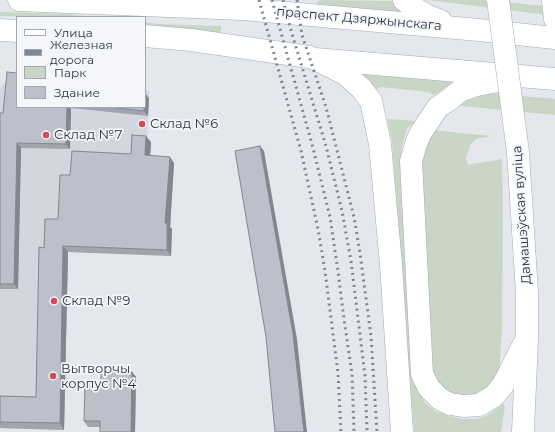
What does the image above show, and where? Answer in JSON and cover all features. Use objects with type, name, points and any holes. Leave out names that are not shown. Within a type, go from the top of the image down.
[{"type":"main road","name":"праспект Дзяржынскага","points":[[19,0],[243,9],[555,38]]},
{"type":"main road","points":[[243,9],[286,0]]},
{"type":"main road","points":[[404,0],[428,16],[445,23],[469,29]]},
{"type":"main road","name":"Дамашэўская вуліца","points":[[498,0],[518,152],[527,293],[527,338],[522,432]]},
{"type":"main road","points":[[553,0],[555,19]]},
{"type":"main road","points":[[0,30],[16,31]]},
{"type":"main road","points":[[146,36],[192,40],[309,57],[345,74],[361,88],[371,101],[380,144],[390,250],[402,432]]},
{"type":"main road","points":[[315,59],[555,79]]},
{"type":"main road","points":[[524,76],[478,85],[460,91],[438,107],[420,134],[411,161],[422,374],[429,388],[440,399],[450,404],[463,406],[479,405],[494,396],[503,385],[527,338]]},
{"type":"shaded area","points":[[10,77],[16,108],[146,108],[146,90],[149,91],[147,141],[151,142],[150,152],[145,152],[145,161],[174,163],[171,211],[171,256],[68,252],[64,430],[0,428],[0,88]]},
{"type":"green space","points":[[322,0],[396,1],[413,15],[317,6],[316,3]]},
{"type":"green space","points":[[428,0],[484,0],[555,7],[555,16]]},
{"type":"green space","points":[[0,12],[86,16],[16,16],[0,16]]},
{"type":"green space","points":[[146,22],[157,24],[221,26],[220,37],[146,27]]},
{"type":"green space","points":[[355,71],[460,80],[434,95],[428,92],[381,87],[375,90]]},
{"type":"green space","points":[[477,92],[555,99],[555,115],[451,105]]},
{"type":"green space","points":[[387,119],[416,121],[407,128],[402,146],[400,171],[416,386],[425,403],[435,411],[462,419],[476,419],[486,416],[503,404],[505,406],[501,432],[414,432],[392,141]]},
{"type":"green space","points":[[431,130],[491,136],[476,139],[470,145],[466,158],[468,165],[502,159],[502,328],[499,372],[487,394],[455,399],[437,384],[431,370],[418,161]]},
{"type":"building","points":[[7,72],[16,73],[16,108],[67,108],[66,144],[17,143],[14,284],[0,284],[0,113],[3,113]]},
{"type":"building","points":[[118,108],[144,108],[144,111]]},
{"type":"building","points":[[132,135],[146,136],[145,155],[170,157],[165,223],[167,223],[167,250],[63,246],[60,423],[0,422],[0,396],[36,397],[39,247],[44,248],[45,219],[58,219],[60,175],[70,175],[72,151],[131,154]]},
{"type":"building","points":[[260,146],[293,334],[304,432],[275,432],[266,337],[235,151]]},
{"type":"building","points":[[101,371],[132,372],[131,432],[100,432],[100,421],[84,421],[85,383],[101,383]]},
{"type":"railway","points":[[259,0],[301,151],[318,229],[338,373],[341,432]]},
{"type":"railway","points":[[272,0],[313,148],[330,217],[352,374],[354,432]]},
{"type":"railway","points":[[283,0],[326,146],[342,211],[351,261],[365,376],[367,432]]},
{"type":"railway","points":[[297,0],[302,35],[326,107],[354,217],[371,336],[377,432]]},
{"type":"place","name":"Склад №6","points":[[142,124]]},
{"type":"place","name":"Склад №7","points":[[46,135]]},
{"type":"place","name":"Склад №9","points":[[54,301]]},
{"type":"place","name":"Вытворчы корпус №4","points":[[53,376]]}]
